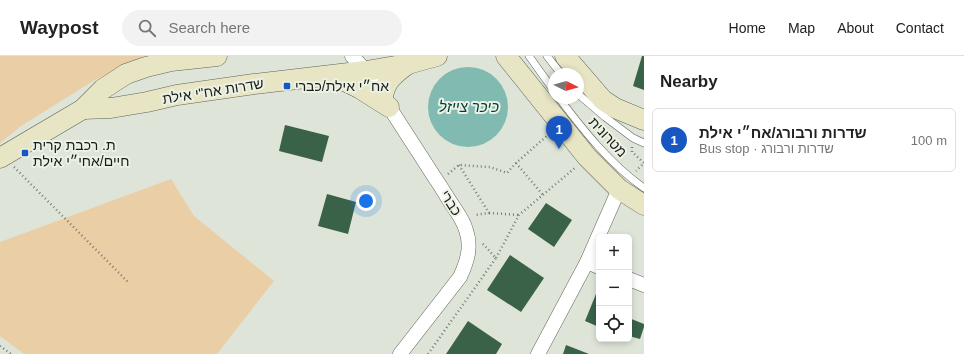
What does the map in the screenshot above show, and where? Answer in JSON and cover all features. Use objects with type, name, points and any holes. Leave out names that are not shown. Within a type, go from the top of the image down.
[{"type":"main road","name":"שדרות אח\"י אילת","points":[[1,157],[84,109],[103,89],[126,74],[171,59],[217,56]]},
{"type":"main road","name":"שדרות אח\"י אילת","points":[[84,109],[110,108],[177,95],[254,84],[366,71],[408,64],[437,56]]},
{"type":"main road","points":[[489,56],[515,58],[560,124],[587,157],[624,183],[644,205]]},
{"type":"main road","points":[[565,56],[604,100],[615,108],[644,120]]},
{"type":"main road","points":[[386,103],[384,89],[391,77],[408,64]]},
{"type":"main road","points":[[328,75],[347,82],[386,103]]},
{"type":"street","name":"כברי","points":[[352,56],[366,71],[460,217],[468,238],[468,256],[466,265],[460,277],[400,354]]},
{"type":"street","points":[[538,354],[593,264],[624,183]]},
{"type":"street","points":[[632,280],[644,285]]},
{"type":"lane","points":[[547,56],[556,68]]},
{"type":"lane","points":[[515,58],[548,86]]},
{"type":"lane","name":"מטרונית","points":[[584,99],[633,138],[644,143]]},
{"type":"lane","name":"מטרונית","points":[[564,104],[624,183],[644,188]]},
{"type":"path","points":[[438,183],[459,165],[490,167],[507,172],[560,124]]},
{"type":"path","points":[[624,183],[644,164],[632,152],[633,138]]},
{"type":"path","points":[[1,157],[128,282]]},
{"type":"path","points":[[496,258],[519,215],[587,157]]},
{"type":"path","points":[[516,163],[543,195]]},
{"type":"path","points":[[459,165],[489,213]]},
{"type":"path","points":[[460,217],[489,213],[519,215]]},
{"type":"path","points":[[0,346],[11,354]]},
{"type":"shaded area","points":[[0,56],[144,56],[93,81],[21,126],[0,143]]},
{"type":"shaded area","points":[[171,179],[194,216],[274,281],[217,354],[24,354],[0,336],[0,242]]},
{"type":"water","name":"כיכר צייזל","points":[[468,67],[483,70],[496,79],[505,92],[508,107],[505,122],[496,135],[483,144],[468,147],[453,144],[440,135],[431,122],[428,107],[431,92],[440,79],[453,70]]},
{"type":"building","points":[[642,56],[644,56],[644,90],[633,86]]},
{"type":"building","points":[[285,125],[329,136],[322,162],[279,151]]},
{"type":"building","points":[[327,194],[356,202],[348,234],[318,226]]},
{"type":"building","points":[[546,203],[572,220],[554,247],[528,229]]},
{"type":"building","points":[[510,255],[544,278],[521,312],[487,290]]},
{"type":"building","points":[[596,294],[596,326],[585,321]]},
{"type":"building","points":[[632,319],[644,324],[640,339],[632,337]]},
{"type":"building","points":[[468,321],[502,344],[496,354],[446,354]]},
{"type":"building","points":[[566,345],[589,354],[563,354]]},
{"type":"place","name":"אח״י אילת/כברי","points":[[287,86]]},
{"type":"place","name":"שדרות ורבורג/אח״י אילת","points":[[559,149]]},
{"type":"place","name":"ת. רכבת קרית חיים/אחי״י אילת","points":[[25,153]]}]
